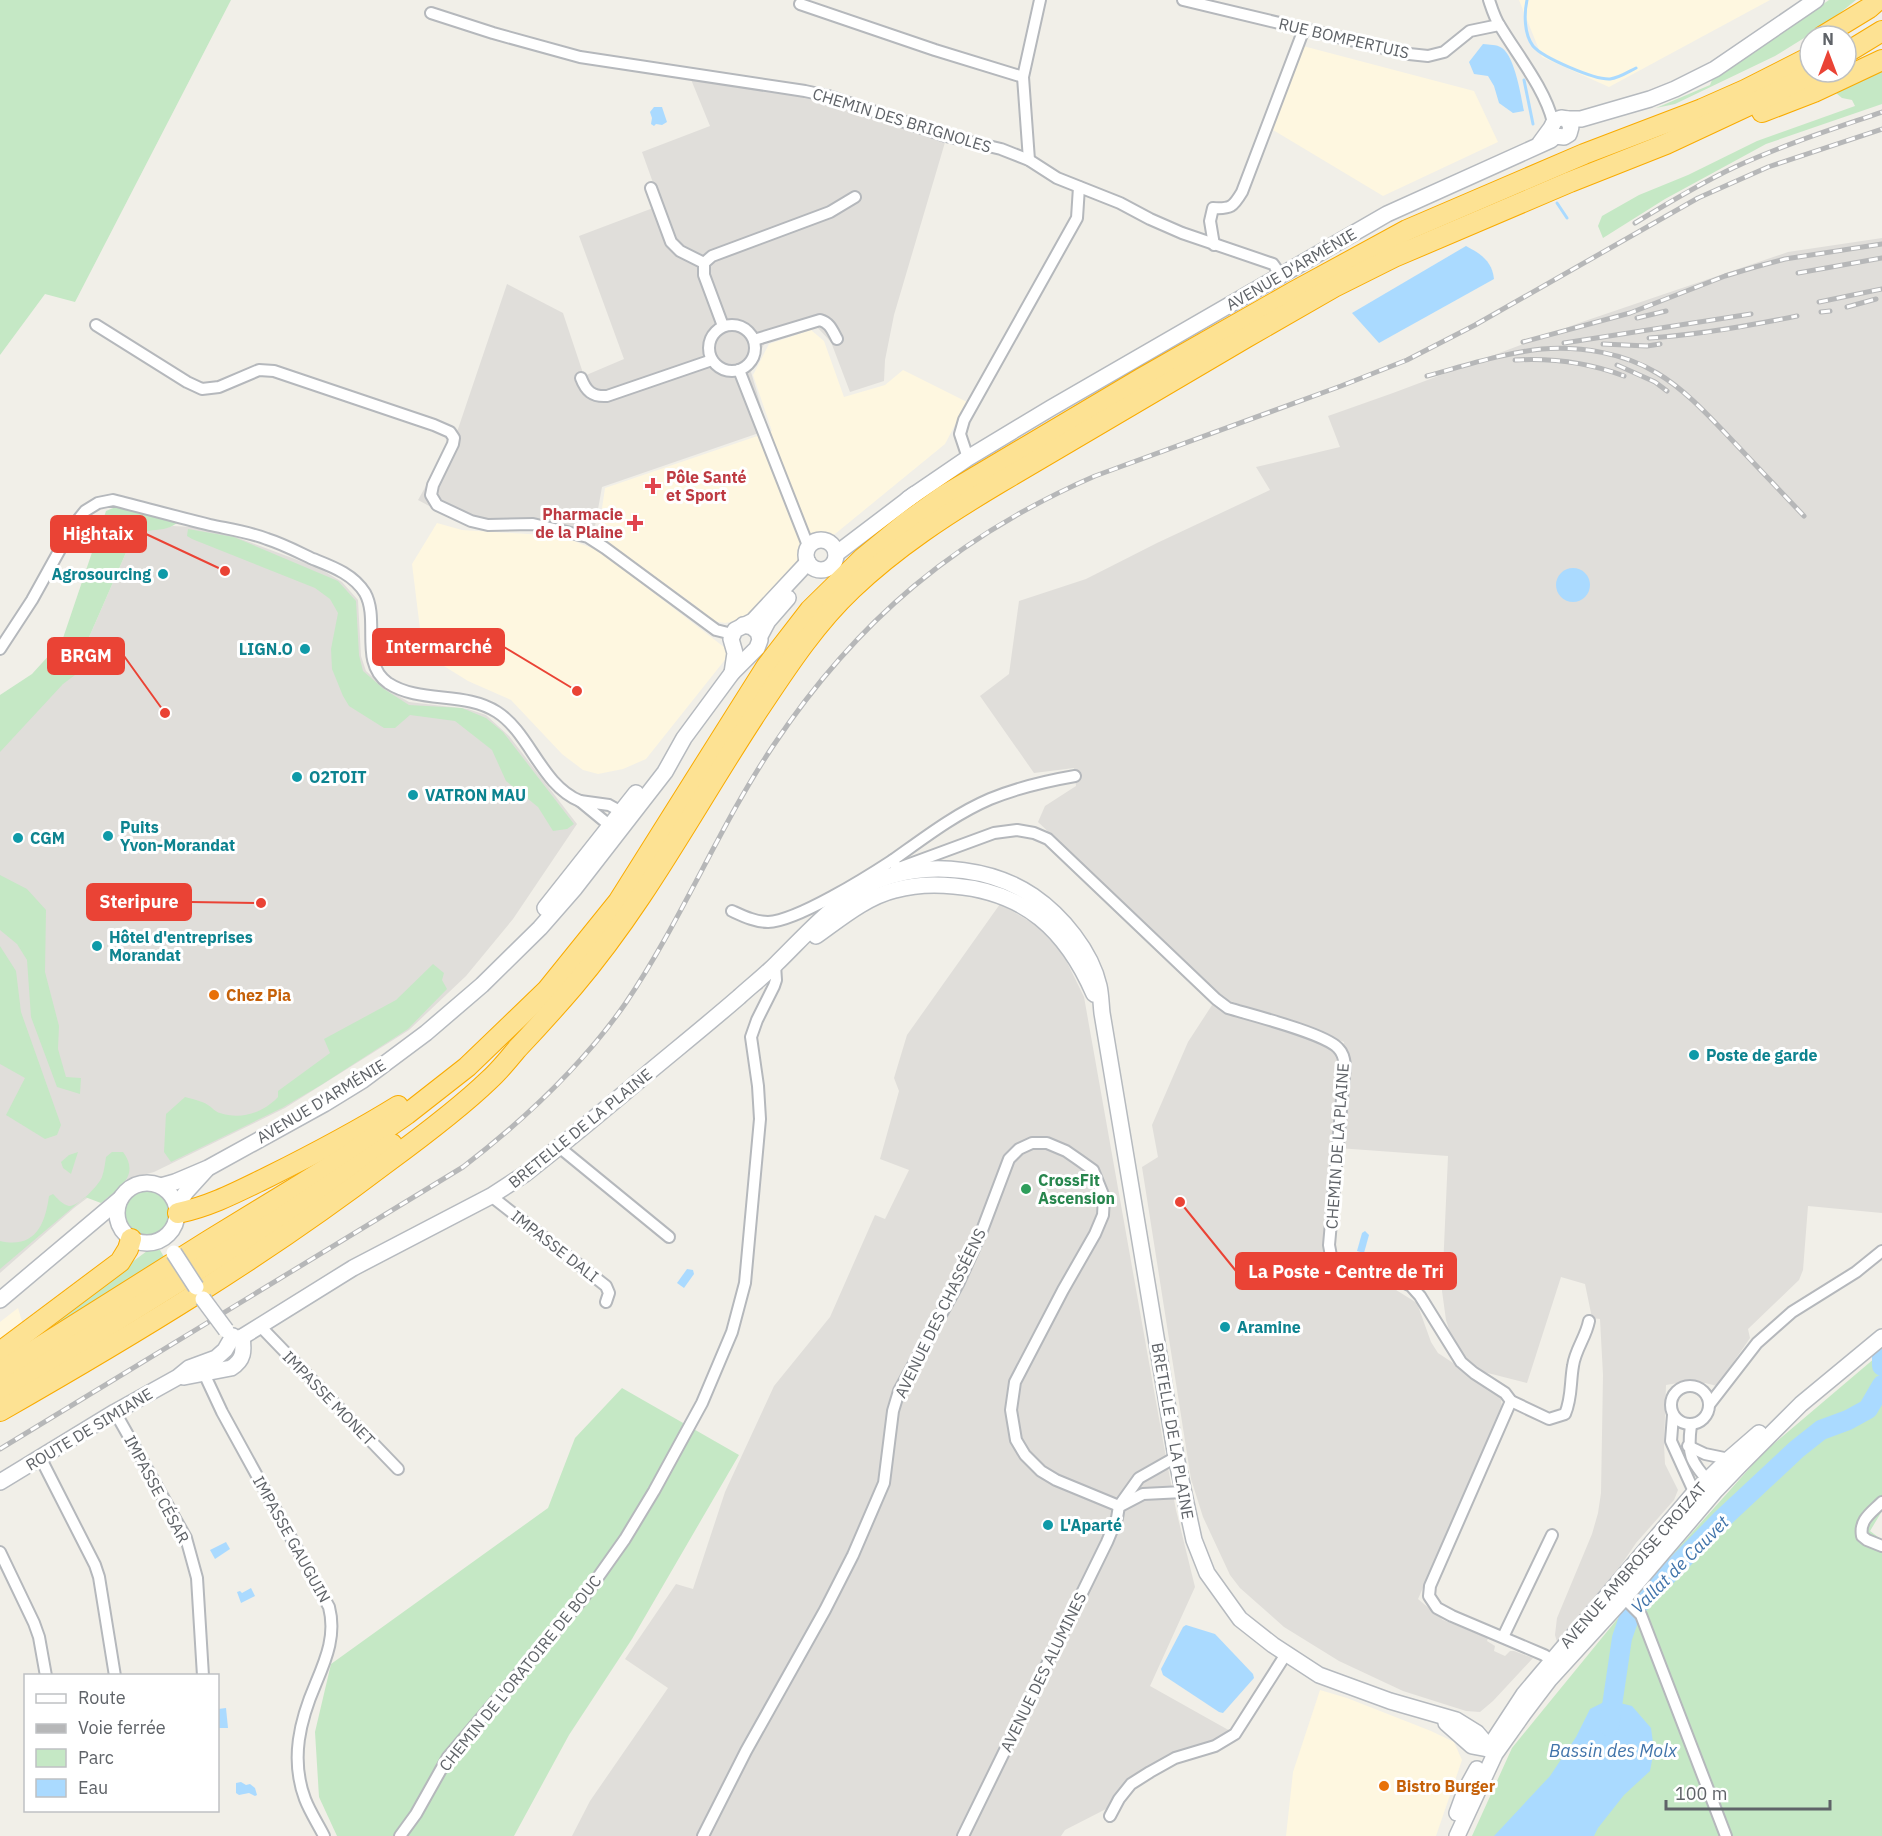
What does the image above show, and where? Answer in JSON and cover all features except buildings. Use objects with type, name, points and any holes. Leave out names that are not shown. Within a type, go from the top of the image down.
[{"type":"highway","points":[[1843,24],[1878,0]]},
{"type":"highway","points":[[1858,28],[1882,13]]},
{"type":"highway","points":[[1858,46],[1882,31]]},
{"type":"highway","points":[[0,1372],[344,1158],[407,1114],[467,1067],[511,1026],[547,990],[618,903],[766,667],[810,610],[863,558],[907,522],[945,495],[1142,378],[1407,230],[1623,138],[1744,81],[1798,51]]},
{"type":"highway","points":[[1666,144],[1712,131],[1814,92],[1882,60]]},
{"type":"highway","points":[[1623,138],[1702,109],[1746,90],[1798,63]]},
{"type":"highway","points":[[0,1411],[76,1368],[257,1256],[329,1207],[412,1144],[490,1080],[572,988],[619,929],[663,865],[739,740],[797,653],[852,589],[899,548],[946,515],[999,483],[1334,287],[1459,228],[1666,144],[1798,80]]},
{"type":"highway","points":[[178,1210],[202,1208],[372,1122],[414,1096],[511,1026]]},
{"type":"highway","points":[[0,1394],[281,1218],[427,1120],[536,1029]]},
{"type":"highway","points":[[0,1352],[120,1262],[128,1249],[127,1235]]},
{"type":"main road","name":"AVENUE D'ARMÉNIE","points":[[833,549],[880,521],[967,454],[1006,429],[1052,408],[1387,214],[1551,140],[1561,122],[1650,99],[1708,73],[1816,0]]},
{"type":"main road","points":[[820,540],[833,549],[836,559],[830,567],[822,570],[810,565],[806,552],[812,543],[820,540]]},
{"type":"main road","points":[[732,673],[736,636],[810,565]]},
{"type":"main road","points":[[736,636],[742,653],[751,653],[759,644],[760,636],[768,621],[810,565]]},
{"type":"main road","points":[[736,636],[752,627],[760,636]]},
{"type":"main road","name":"AVENUE D'ARMÉNIE","points":[[161,1186],[208,1167],[324,1104],[363,1080],[426,1033],[482,985],[510,956],[614,829],[660,764],[684,738],[732,673],[751,653]]},
{"type":"main road","name":"BRETELLE DE LA PLAINE","points":[[233,1334],[260,1326],[353,1268],[491,1196],[525,1173],[724,1010],[838,905],[867,886],[898,873],[943,869],[974,872],[1023,889],[1041,902],[1079,943],[1093,968],[1100,987],[1102,1013],[1176,1457],[1194,1540],[1208,1573],[1240,1619],[1286,1654],[1319,1675],[1377,1697],[1456,1720],[1477,1733],[1491,1751]]},
{"type":"main road","name":"AVENUE D'ARMÉNIE","points":[[178,1210],[186,1192],[208,1167]]},
{"type":"main road","points":[[0,1300],[120,1199],[127,1190],[137,1184],[148,1183],[161,1186],[171,1194],[178,1210],[172,1232],[164,1239],[153,1243],[142,1243],[113,1227],[99,1226],[84,1230]]},
{"type":"main road","points":[[120,1199],[117,1210],[118,1222],[127,1235]]},
{"type":"main road","points":[[164,1239],[199,1293],[233,1334]]},
{"type":"main road","name":"ROUTE DE SIMIANE","points":[[0,1482],[115,1412],[178,1377],[189,1368],[202,1369],[225,1350],[233,1334]]},
{"type":"main road","name":"AVENUE AMBROISE CROIZAT","points":[[1491,1751],[1524,1694],[1627,1600],[1698,1499],[1711,1485],[1801,1404],[1882,1337]]},
{"type":"main road","name":"AVENUE AMBROISE CROIZAT","points":[[1711,1485],[1729,1458],[1801,1404]]},
{"type":"main road","points":[[1449,1836],[1465,1791],[1491,1751]]},
{"type":"main road","points":[[1457,1836],[1491,1751]]},
{"type":"street","points":[[1029,160],[1023,77],[1040,0]]},
{"type":"street","name":"RUE BOMPERTUIS","points":[[1183,0],[1409,54],[1428,56],[1444,52],[1470,31],[1499,25]]},
{"type":"street","points":[[1489,0],[1499,25],[1561,122]]},
{"type":"street","points":[[800,4],[1023,77]]},
{"type":"street","name":"CHEMIN DES BRIGNOLES","points":[[431,13],[580,57],[828,96],[946,136],[1001,149],[1029,160],[1057,178],[1120,203],[1171,228],[1273,264],[1280,274]]},
{"type":"street","points":[[1214,245],[1210,221],[1213,208],[1226,209],[1235,204],[1242,192],[1304,29]]},
{"type":"street","points":[[967,454],[960,434],[964,420],[1077,218],[1079,186]]},
{"type":"street","points":[[651,188],[675,248],[704,263]]},
{"type":"street","points":[[723,326],[704,275],[704,263],[712,256],[830,212],[855,196]]},
{"type":"street","points":[[754,340],[820,320],[831,327],[837,339]]},
{"type":"street","points":[[96,325],[202,389],[219,387],[259,370],[274,371],[450,432],[454,438],[453,444],[433,485],[431,495],[437,505],[471,521],[488,525],[533,524],[588,537],[716,630],[736,636]]},
{"type":"street","points":[[731,325],[745,329],[754,340],[754,355],[751,362],[732,372],[724,370],[712,360],[708,347],[717,330],[723,326],[731,325]]},
{"type":"street","points":[[581,378],[585,387],[592,394],[607,396],[712,360]]},
{"type":"street","points":[[739,370],[807,543]]},
{"type":"street","points":[[0,649],[32,600],[73,526],[85,512],[98,503],[113,500],[266,538],[341,571],[355,581],[366,595],[371,613],[372,653],[377,671],[387,682],[405,690],[433,697],[483,705],[498,713],[510,724],[555,784],[570,797],[580,801],[609,805],[626,813]]},
{"type":"street","points":[[732,911],[754,920],[767,922],[781,920],[898,873],[940,826],[989,799],[1075,776]]},
{"type":"street","points":[[580,801],[614,829]]},
{"type":"street","name":"CHEMIN DE LA PLAINE","points":[[898,873],[994,833],[1017,830],[1034,833],[1048,839],[1228,1008],[1322,1037],[1338,1047],[1345,1065],[1329,1245],[1331,1256],[1349,1269],[1396,1279],[1411,1286],[1420,1296],[1461,1362],[1505,1393],[1511,1401]]},
{"type":"street","name":"CHEMIN DE L'ORATOIRE DE BOUC","points":[[400,1836],[416,1814],[448,1757],[584,1597],[625,1539],[691,1423],[722,1359],[743,1296],[760,1119],[759,1086],[751,1037],[774,986],[775,965]]},
{"type":"street","name":"AVENUE DES CHASSÉENS","points":[[703,1836],[746,1751],[853,1555],[884,1483],[889,1433],[900,1391],[959,1282],[981,1233],[1009,1159],[1019,1149],[1032,1143],[1047,1143],[1066,1151],[1093,1170],[1104,1197],[1103,1215],[1095,1234],[1015,1382],[1011,1410],[1016,1440],[1025,1455],[1041,1471],[1056,1480],[1119,1506]]},
{"type":"street","points":[[559,1147],[669,1237]]},
{"type":"street","name":"IMPASSE DALI","points":[[491,1196],[606,1286],[609,1293],[606,1302]]},
{"type":"street","points":[[1709,1405],[1757,1342],[1792,1312],[1856,1272],[1882,1251]]},
{"type":"street","points":[[1557,1663],[1452,1616],[1437,1608],[1429,1596],[1430,1586],[1511,1401],[1549,1419],[1565,1414],[1570,1404],[1573,1366],[1589,1321]]},
{"type":"street","name":"IMPASSE MONET","points":[[260,1326],[398,1469]]},
{"type":"street","name":"IMPASSE GAUGUIN","points":[[202,1369],[222,1412],[329,1607],[333,1620],[331,1646],[299,1732],[297,1766],[303,1793],[324,1836]]},
{"type":"street","points":[[1673,1415],[1680,1422],[1691,1425],[1702,1420],[1709,1405],[1706,1395],[1692,1386],[1680,1388],[1672,1397],[1671,1409],[1673,1415],[1671,1441],[1698,1499]]},
{"type":"street","name":"IMPASSE CÉSAR","points":[[115,1412],[186,1538],[196,1578],[203,1674]]},
{"type":"street","points":[[1691,1425],[1688,1446],[1693,1460],[1711,1485]]},
{"type":"street","points":[[1688,1446],[1705,1454],[1729,1458]]},
{"type":"street","points":[[40,1457],[95,1564],[115,1674]]},
{"type":"street","name":"AVENUE DES ALUMINES","points":[[963,1836],[1107,1542],[1117,1518],[1119,1506],[1139,1478],[1176,1457]]},
{"type":"street","points":[[1119,1506],[1143,1494],[1183,1492]]},
{"type":"street","points":[[1882,1502],[1864,1520],[1860,1528],[1862,1536],[1882,1546]]},
{"type":"street","points":[[1503,1638],[1552,1535]]},
{"type":"street","points":[[0,1552],[34,1623],[46,1674]]},
{"type":"street","points":[[1627,1600],[1641,1615],[1726,1836]]},
{"type":"street","points":[[1110,1816],[1119,1799],[1131,1784],[1175,1758],[1215,1746],[1235,1734],[1286,1654]]},
{"type":"shaded area","points":[[1519,0],[1770,0],[1609,87],[1542,57]]},
{"type":"shaded area","points":[[1303,46],[1474,91],[1498,142],[1383,196],[1273,130]]},
{"type":"shaded area","points":[[690,77],[810,95],[946,139],[894,315],[885,360],[884,381],[850,392],[831,342],[817,327],[765,342],[751,372],[768,430],[602,487],[595,526],[570,529],[459,522],[418,500],[458,429],[507,284],[563,313],[584,376],[624,359],[579,236],[661,205],[642,152],[710,126]]},
{"type":"shaded area","points":[[1882,238],[1882,1213],[1808,1206],[1803,1270],[1799,1280],[1748,1329],[1750,1338],[1717,1386],[1684,1382],[1666,1385],[1665,1464],[1678,1490],[1674,1500],[1636,1543],[1615,1574],[1557,1642],[1555,1635],[1557,1618],[1592,1534],[1601,1493],[1603,1375],[1600,1319],[1592,1318],[1585,1284],[1561,1277],[1527,1383],[1476,1370],[1463,1358],[1455,1348],[1446,1320],[1442,1291],[1448,1156],[1338,1148],[1344,1042],[1225,999],[1038,822],[1045,806],[1076,786],[1074,768],[1034,773],[980,696],[1009,674],[1019,601],[1086,579],[1270,490],[1256,467],[1340,447],[1328,416],[1579,323],[1788,252]]},
{"type":"shaded area","points":[[811,330],[824,341],[844,397],[885,385],[903,370],[967,402],[945,444],[835,534],[826,539],[813,538],[797,550],[800,560],[745,619],[725,623],[713,621],[696,606],[598,535],[605,488],[772,431],[753,375],[769,344]]},
{"type":"shaded area","points":[[437,523],[462,530],[561,536],[599,551],[724,647],[728,656],[646,759],[623,769],[598,774],[583,770],[562,754],[511,700],[468,681],[423,653],[412,564]]},
{"type":"shaded area","points":[[173,526],[191,527],[236,537],[319,568],[342,582],[358,600],[361,656],[366,671],[385,688],[409,702],[468,709],[486,715],[509,736],[577,824],[513,919],[466,976],[409,1030],[285,1108],[154,1172],[103,1186],[74,1208],[0,1273],[0,706],[83,651],[128,548],[136,537],[148,530]]},
{"type":"shaded area","points":[[1000,904],[1036,925],[1063,954],[1084,997],[1163,1441],[1176,1510],[1195,1587],[1150,1686],[1232,1732],[1132,1780],[1106,1809],[1065,1830],[1061,1836],[572,1836],[590,1801],[668,1688],[625,1659],[676,1584],[693,1589],[725,1492],[774,1386],[830,1317],[875,1215],[885,1219],[909,1170],[880,1159],[899,1091],[894,1078],[907,1035]]},
{"type":"shaded area","points":[[1214,1002],[1321,1041],[1333,1051],[1340,1068],[1323,1265],[1388,1285],[1417,1303],[1431,1342],[1438,1353],[1497,1392],[1501,1399],[1502,1407],[1418,1599],[1443,1620],[1488,1638],[1487,1641],[1495,1646],[1494,1651],[1505,1656],[1510,1651],[1514,1651],[1533,1658],[1480,1712],[1466,1711],[1403,1691],[1339,1661],[1284,1627],[1240,1588],[1230,1575],[1203,1517],[1191,1479],[1142,1167],[1158,1157],[1152,1125],[1188,1042]]},
{"type":"shaded area","points":[[18,1308],[24,1328],[0,1345],[0,1322]]},
{"type":"shaded area","points":[[1320,1690],[1347,1698],[1454,1742],[1462,1760],[1436,1836],[1286,1836],[1293,1772]]},
{"type":"green space","points":[[0,0],[231,0],[75,302],[45,294],[0,355]]},
{"type":"green space","points":[[1829,0],[1856,0],[1826,24],[1798,24],[1798,42],[1775,56],[1675,104],[1656,108],[1710,85],[1712,80]]},
{"type":"green space","points":[[1882,66],[1882,104],[1766,144],[1665,199],[1603,238],[1598,226],[1602,216],[1639,195],[1688,175],[1757,141],[1855,106],[1852,100],[1842,98],[1836,93],[1848,84],[1858,84],[1858,79]]},
{"type":"green space","points":[[118,506],[177,523],[164,529],[141,534],[128,548],[83,651],[79,672],[63,684],[0,752],[0,695],[32,674],[62,641],[106,511]]},
{"type":"green space","points":[[188,529],[234,537],[338,581],[356,601],[359,655],[363,671],[384,689],[409,705],[462,708],[486,718],[503,732],[574,824],[567,829],[553,831],[538,807],[506,781],[492,750],[455,721],[410,715],[395,728],[384,728],[349,706],[332,669],[331,649],[338,613],[330,599],[315,588],[192,539],[187,536]]},
{"type":"green space","points":[[0,875],[27,889],[46,910],[45,972],[59,1026],[58,1049],[66,1077],[81,1078],[80,1094],[57,1087],[31,1017],[27,960],[17,944],[0,930]]},
{"type":"green space","points":[[0,946],[16,971],[21,1012],[61,1125],[57,1135],[45,1139],[6,1115],[25,1078],[0,1064]]},
{"type":"green space","points":[[433,964],[444,973],[442,980],[447,989],[408,1029],[282,1108],[171,1162],[164,1152],[166,1114],[185,1097],[203,1102],[218,1112],[228,1115],[244,1115],[259,1111],[278,1097],[278,1091],[330,1053],[324,1039],[396,1000]]},
{"type":"green space","points":[[78,1152],[71,1174],[63,1168],[61,1162],[69,1155]]},
{"type":"green space","points":[[112,1152],[123,1152],[130,1168],[120,1187],[101,1203],[85,1197],[102,1177],[106,1157]]},
{"type":"green space","points":[[148,1188],[165,1195],[172,1212],[165,1229],[148,1236],[131,1229],[124,1212],[131,1195]]},
{"type":"green space","points":[[53,1194],[69,1206],[80,1201],[0,1269],[0,1241],[12,1243],[30,1238],[41,1225],[49,1196]]},
{"type":"green space","points":[[160,1250],[164,1257],[0,1361],[147,1251]]},
{"type":"green space","points":[[1882,1352],[1882,1511],[1870,1531],[1882,1540],[1882,1836],[1472,1836],[1512,1748],[1641,1590],[1763,1453]]},
{"type":"green space","points":[[622,1388],[739,1455],[632,1639],[569,1735],[514,1836],[337,1836],[319,1797],[315,1732],[331,1664],[548,1508],[575,1438]]},
{"type":"water","points":[[1483,44],[1497,46],[1507,53],[1517,77],[1524,111],[1513,113],[1499,103],[1488,76],[1474,74],[1469,62]]},
{"type":"water","points":[[654,107],[662,107],[667,122],[654,126],[651,124],[650,112]]},
{"type":"water","points":[[1466,246],[1485,259],[1491,267],[1494,279],[1379,343],[1352,313]]},
{"type":"water","points":[[1573,568],[1585,573],[1590,585],[1585,597],[1573,602],[1561,597],[1556,585],[1561,573]]},
{"type":"water","points":[[1365,1231],[1369,1235],[1364,1253],[1357,1251],[1362,1233]]},
{"type":"water","points":[[687,1269],[693,1270],[694,1274],[684,1288],[677,1283]]},
{"type":"water","points":[[226,1542],[230,1549],[215,1559],[210,1550]]},
{"type":"water","points":[[251,1588],[255,1596],[241,1603],[237,1592],[242,1593]]},
{"type":"water","points":[[1186,1625],[1215,1634],[1253,1674],[1254,1678],[1223,1713],[1163,1675],[1161,1669]]},
{"type":"water","name":"Bassin des Molx","points":[[1608,1700],[1632,1706],[1651,1728],[1654,1750],[1650,1771],[1624,1795],[1594,1836],[1494,1836],[1550,1776],[1576,1737],[1590,1709]]},
{"type":"water","points":[[226,1708],[228,1728],[219,1728],[219,1709]]},
{"type":"water","points":[[241,1782],[255,1788],[257,1795],[236,1793],[236,1783]]},
{"type":"waterway","points":[[1527,0],[1525,18],[1528,36],[1533,46],[1547,56],[1582,72],[1610,79],[1636,68]]},
{"type":"waterway","points":[[1524,80],[1533,124]]},
{"type":"waterway","points":[[1557,203],[1567,218]]},
{"type":"waterway","name":"Vallat de Cauvet","points":[[1882,1351],[1882,1366]]},
{"type":"waterway","name":"Vallat de Cauvet","points":[[1609,1726],[1622,1638],[1631,1612],[1722,1519],[1797,1449],[1821,1430],[1848,1420],[1868,1409],[1882,1385]]},
{"type":"railway","points":[[1635,223],[1697,186],[1735,167],[1790,144],[1882,112]]},
{"type":"railway","points":[[0,1449],[463,1167],[508,1131],[550,1092],[590,1049],[625,1004],[664,941],[753,777],[805,701],[839,659],[875,621],[914,586],[955,555],[998,526],[1095,476],[1407,360],[1475,325],[1698,198],[1768,167],[1882,129]]},
{"type":"railway","points":[[1523,342],[1630,313],[1725,276],[1755,267],[1785,259],[1882,244]]},
{"type":"railway","points":[[1798,273],[1882,258]]},
{"type":"railway","points":[[1819,302],[1882,289]]},
{"type":"railway","points":[[1847,307],[1876,299]]},
{"type":"railway","points":[[1637,318],[1666,311]]},
{"type":"railway","points":[[1821,312],[1830,311]]},
{"type":"railway","points":[[1564,343],[1751,314]]},
{"type":"railway","points":[[1649,338],[1723,330],[1797,316]]},
{"type":"railway","points":[[1603,344],[1647,346],[1660,344]]},
{"type":"railway","points":[[1427,376],[1498,357],[1542,349],[1587,350],[1631,360],[1667,379],[1686,394],[1804,516]]},
{"type":"railway","points":[[1515,360],[1571,362],[1624,376]]},
{"type":"railway","points":[[1617,365],[1655,382],[1667,391]]},
{"type":"place","name":"Pôle Santé et Sport","points":[[653,486]]},
{"type":"place","name":"Pharmacie de la Plaine","points":[[635,523]]},
{"type":"place","name":"Hightaix","points":[[225,571]]},
{"type":"place","name":"Agrosourcing","points":[[163,574]]},
{"type":"place","name":"LIGN.O","points":[[305,649]]},
{"type":"place","name":"Intermarché","points":[[577,691]]},
{"type":"place","name":"BRGM","points":[[165,713]]},
{"type":"place","name":"O2TOIT","points":[[297,777]]},
{"type":"place","name":"VATRON MAU","points":[[413,795]]},
{"type":"place","name":"Puits Yvon-Morandat","points":[[108,836]]},
{"type":"place","name":"CGM","points":[[18,838]]},
{"type":"place","name":"Steripure","points":[[261,903]]},
{"type":"place","name":"Hôtel d'entreprises Morandat","points":[[97,946]]},
{"type":"place","name":"Chez Pia","points":[[214,995]]},
{"type":"place","name":"Poste de garde","points":[[1694,1055]]},
{"type":"place","name":"CrossFit Ascension","points":[[1026,1189]]},
{"type":"place","name":"La Poste - Centre de Tri","points":[[1180,1202]]},
{"type":"place","name":"Aramine","points":[[1225,1327]]},
{"type":"place","name":"L'Aparté","points":[[1048,1525]]},
{"type":"place","name":"Bistro Burger","points":[[1384,1786]]}]
